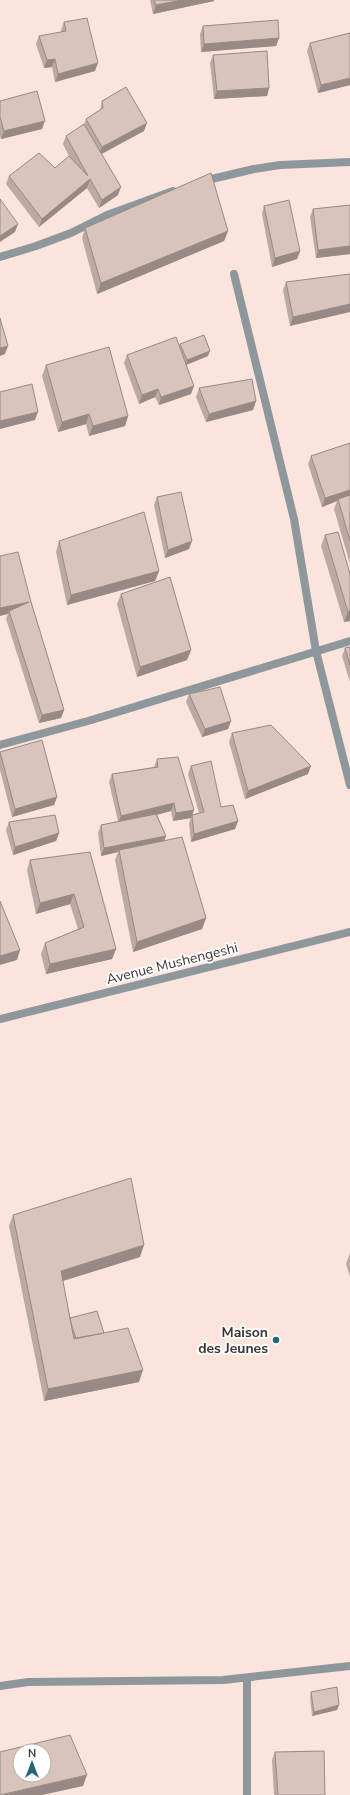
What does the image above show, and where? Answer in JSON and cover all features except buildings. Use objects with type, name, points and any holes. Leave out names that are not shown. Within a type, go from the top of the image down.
[{"type":"street","points":[[0,257],[50,241],[71,233],[107,215],[187,186],[254,169],[280,165],[350,162]]},
{"type":"street","points":[[234,274],[294,519],[316,651],[350,785]]},
{"type":"street","points":[[0,745],[88,721],[350,641]]},
{"type":"street","name":"Avenue Mushengeshi","points":[[0,1019],[350,932]]},
{"type":"street","points":[[0,1686],[28,1682],[223,1680],[350,1666]]},
{"type":"street","points":[[247,1678],[247,1795]]},
{"type":"place","name":"Maison des Jeunes","points":[[276,1340]]}]
